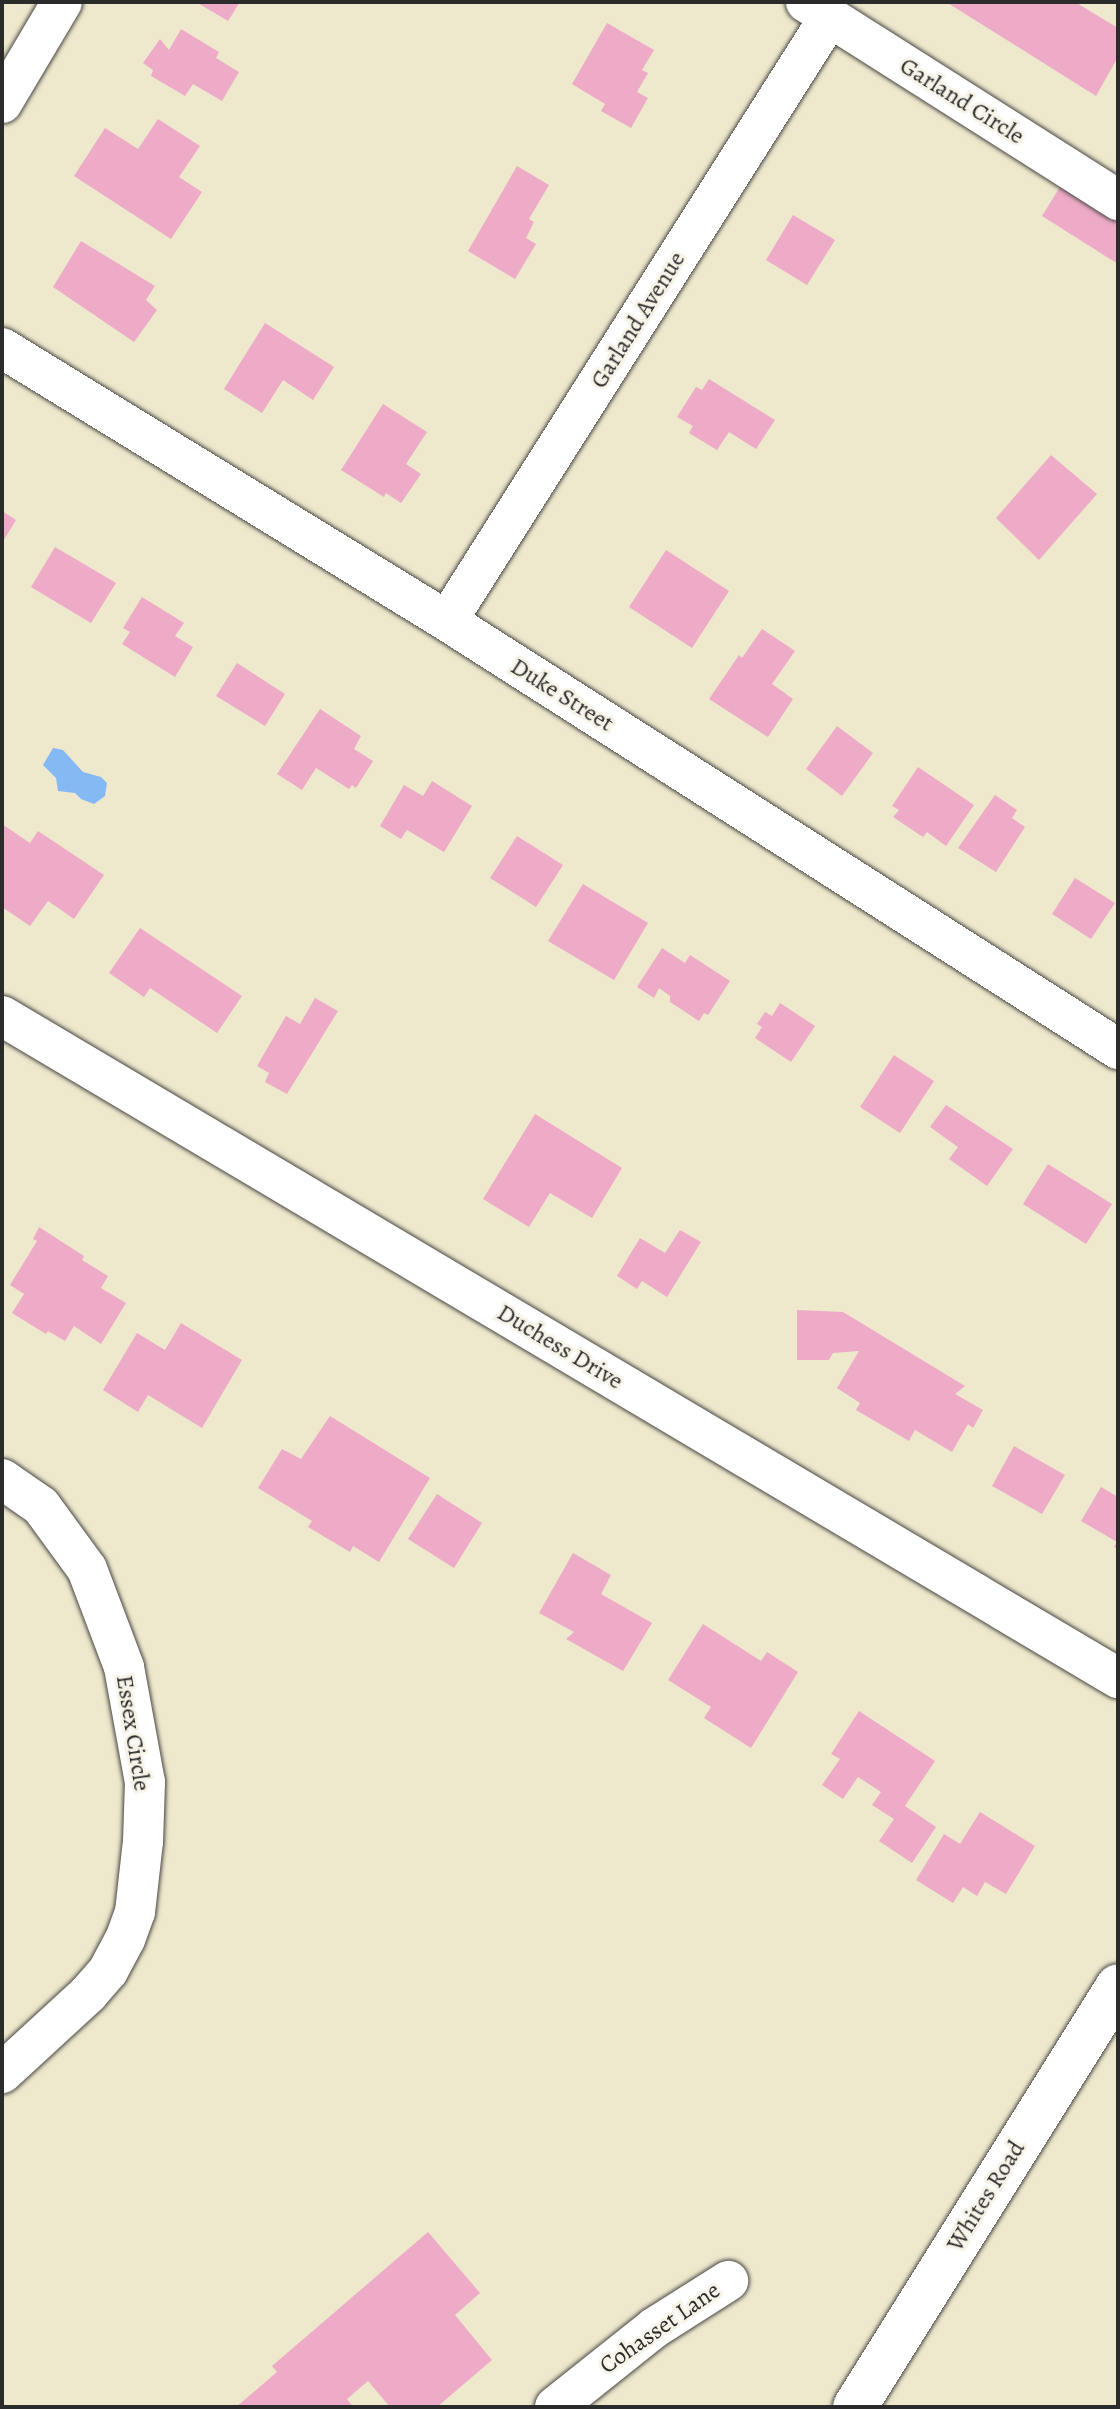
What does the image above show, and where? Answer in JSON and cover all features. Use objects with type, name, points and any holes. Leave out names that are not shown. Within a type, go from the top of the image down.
[{"type":"street","points":[[2,103],[62,2]]},
{"type":"street","name":"Garland Circle","points":[[818,10],[1118,200]]},
{"type":"street","name":"Garland Avenue","points":[[447,621],[818,10]]},
{"type":"street","name":"Duke Street","points":[[2,348],[447,621],[1118,1049]]},
{"type":"street","name":"Duchess Drive","points":[[2,1016],[1118,1678]]},
{"type":"street","name":"Essex Circle","points":[[2,1479],[41,1506],[87,1569],[124,1667],[145,1782],[137,1898],[125,1939],[108,1971],[88,1994],[2,2073]]},
{"type":"street","name":"Whites Road","points":[[855,2407],[1118,1986]]},
{"type":"street","name":"Cohasset Lane","points":[[555,2407],[654,2328],[728,2281]]},
{"type":"water","points":[[53,748],[63,750],[83,772],[101,777],[107,783],[105,796],[94,804],[75,793],[58,791],[56,778],[43,765]]},
{"type":"building","points":[[196,2],[240,2],[228,21]]},
{"type":"building","points":[[946,2],[1075,2],[1118,28],[1118,57],[1096,96]]},
{"type":"building","points":[[607,23],[654,50],[642,70],[648,73],[637,92],[648,98],[631,128],[601,111],[605,104],[572,84]]},
{"type":"building","points":[[181,29],[219,52],[216,58],[239,72],[222,101],[193,84],[185,96],[151,76],[153,70],[143,63],[160,39],[169,50]]},
{"type":"building","points":[[158,119],[200,146],[179,177],[202,192],[171,239],[74,176],[105,128],[138,149]]},
{"type":"building","points":[[517,166],[549,185],[529,219],[534,222],[526,238],[536,244],[515,279],[468,251]]},
{"type":"building","points":[[1068,174],[1118,206],[1118,264],[1042,216]]},
{"type":"building","points":[[793,215],[835,240],[807,285],[766,260]]},
{"type":"building","points":[[81,241],[155,286],[146,300],[157,310],[134,342],[53,287]]},
{"type":"building","points":[[265,323],[334,367],[313,400],[283,380],[262,413],[224,389]]},
{"type":"building","points":[[709,379],[775,420],[756,449],[729,432],[717,450],[689,433],[693,426],[677,417],[696,387],[702,390]]},
{"type":"building","points":[[383,404],[427,432],[406,464],[421,474],[401,503],[386,493],[384,497],[341,470]]},
{"type":"building","points":[[1051,455],[1097,494],[1039,560],[996,518]]},
{"type":"building","points":[[2,511],[16,520],[2,543]]},
{"type":"building","points":[[55,547],[116,583],[91,623],[31,587]]},
{"type":"building","points":[[666,550],[729,591],[692,648],[629,607]]},
{"type":"building","points":[[142,597],[184,623],[175,636],[193,647],[175,677],[122,644],[130,632],[123,628]]},
{"type":"building","points":[[762,629],[795,651],[772,684],[793,699],[768,737],[709,699],[739,655],[742,658]]},
{"type":"building","points":[[237,663],[285,694],[265,726],[216,696]]},
{"type":"building","points":[[320,709],[361,736],[354,749],[373,761],[356,788],[352,785],[349,789],[316,768],[302,790],[277,774]]},
{"type":"building","points":[[837,726],[873,753],[842,796],[806,769]]},
{"type":"building","points":[[918,767],[974,805],[946,846],[927,832],[923,837],[893,817],[899,810],[892,806]]},
{"type":"building","points":[[432,781],[472,806],[444,852],[407,830],[401,839],[380,826],[404,785],[423,796]]},
{"type":"building","points":[[995,795],[1017,810],[1012,818],[1025,827],[996,872],[958,848]]},
{"type":"building","points":[[2,824],[30,843],[38,831],[104,875],[74,919],[48,901],[30,926],[2,907]]},
{"type":"building","points":[[517,836],[563,865],[536,907],[490,878]]},
{"type":"building","points":[[1075,878],[1115,903],[1091,939],[1052,914]]},
{"type":"building","points":[[583,884],[648,923],[614,980],[548,941]]},
{"type":"building","points":[[140,928],[242,996],[217,1033],[150,988],[144,997],[109,973]]},
{"type":"building","points":[[662,948],[685,963],[690,955],[730,981],[708,1015],[704,1013],[699,1021],[670,1002],[670,996],[659,988],[654,998],[637,987]]},
{"type":"building","points":[[315,998],[338,1011],[287,1094],[265,1082],[269,1073],[257,1066],[286,1016],[300,1024]]},
{"type":"building","points":[[780,1003],[815,1026],[791,1062],[755,1038],[762,1027],[757,1024],[765,1012],[772,1016]]},
{"type":"building","points":[[894,1055],[934,1081],[900,1133],[860,1107]]},
{"type":"building","points":[[946,1105],[1013,1149],[987,1186],[949,1159],[958,1147],[930,1127]]},
{"type":"building","points":[[535,1114],[622,1168],[592,1218],[550,1193],[529,1227],[483,1199]]},
{"type":"building","points":[[1048,1164],[1112,1204],[1086,1244],[1023,1204]]},
{"type":"building","points":[[39,1227],[84,1256],[82,1260],[108,1276],[101,1288],[126,1303],[101,1344],[74,1326],[65,1341],[48,1331],[46,1334],[12,1313],[24,1294],[10,1285],[37,1241],[33,1239]]},
{"type":"building","points":[[680,1230],[701,1242],[667,1297],[642,1281],[637,1289],[617,1276],[640,1238],[665,1253]]},
{"type":"building","points":[[797,1310],[843,1312],[965,1386],[955,1394],[983,1410],[973,1428],[968,1424],[952,1452],[915,1430],[909,1441],[856,1410],[860,1403],[837,1388],[859,1351],[833,1353],[829,1360],[797,1360]]},
{"type":"building","points":[[181,1323],[242,1360],[202,1428],[148,1395],[138,1412],[103,1390],[137,1333],[165,1350]]},
{"type":"building","points":[[330,1416],[430,1478],[379,1562],[353,1546],[350,1552],[308,1527],[312,1521],[258,1488],[282,1449],[301,1459]]},
{"type":"building","points":[[1014,1446],[1065,1475],[1042,1514],[992,1486]]},
{"type":"building","points":[[1101,1487],[1118,1497],[1118,1549],[1114,1547],[1117,1542],[1081,1521]]},
{"type":"building","points":[[437,1494],[482,1523],[454,1568],[408,1539]]},
{"type":"building","points":[[573,1553],[611,1575],[601,1594],[652,1623],[623,1671],[566,1639],[574,1632],[539,1613]]},
{"type":"building","points":[[703,1624],[761,1661],[767,1652],[798,1672],[751,1748],[704,1718],[711,1707],[668,1680]]},
{"type":"building","points":[[859,1711],[935,1761],[905,1806],[936,1827],[912,1863],[879,1841],[894,1819],[872,1805],[881,1792],[858,1777],[843,1799],[822,1785],[840,1759],[831,1754]]},
{"type":"building","points":[[980,1812],[1035,1846],[1006,1894],[985,1882],[977,1896],[963,1887],[953,1903],[916,1880],[944,1834],[960,1844]]},
{"type":"building","points":[[428,2232],[480,2293],[455,2315],[492,2360],[437,2407],[390,2407],[368,2381],[347,2399],[353,2407],[236,2407],[277,2372],[272,2366]]}]
